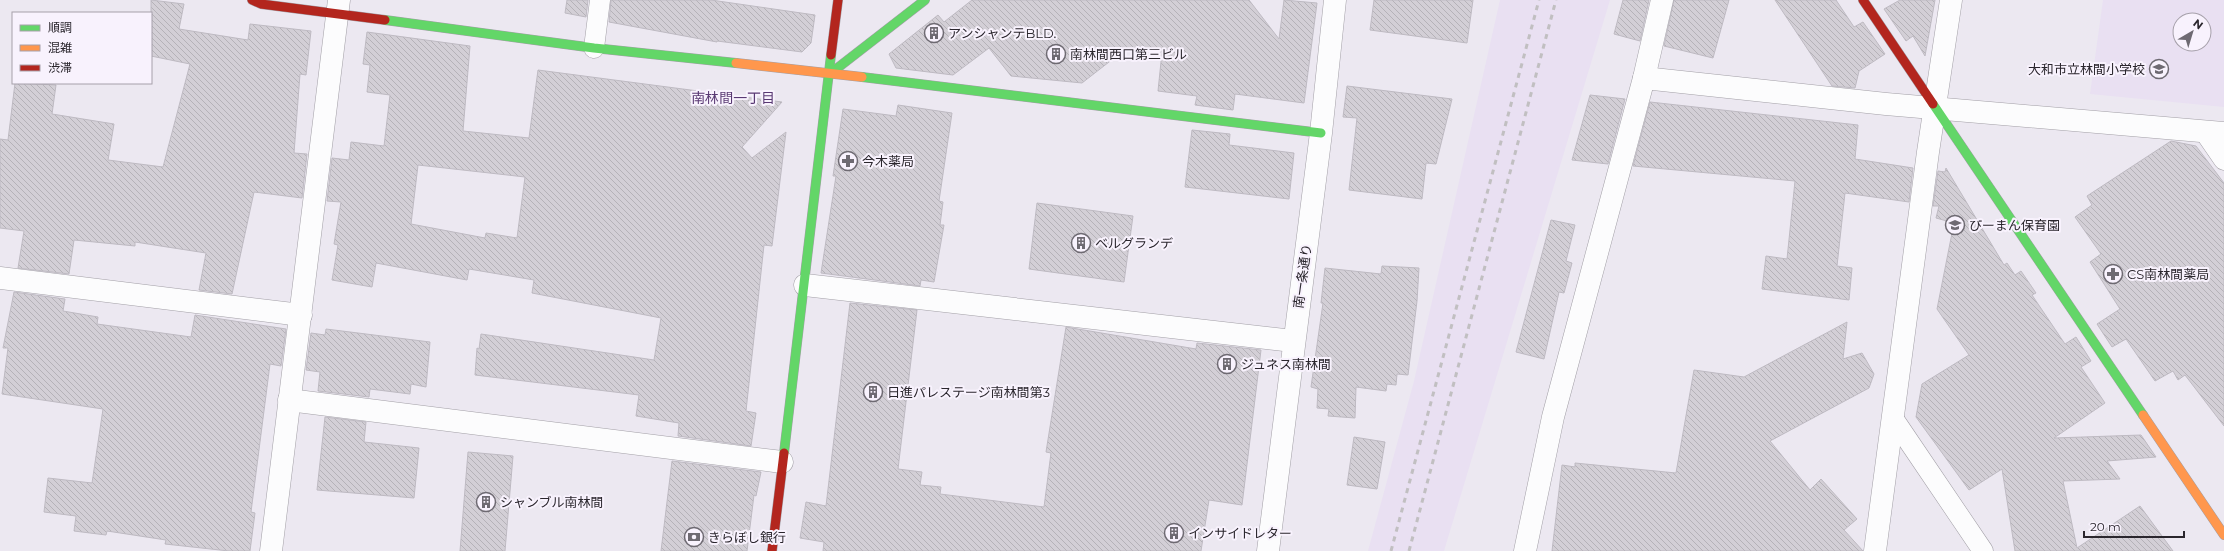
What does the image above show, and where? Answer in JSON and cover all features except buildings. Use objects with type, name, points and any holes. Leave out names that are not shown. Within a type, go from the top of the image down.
[{"type":"street","points":[[252,0],[261,4],[338,6],[594,48],[831,73],[1321,133]]},
{"type":"street","points":[[772,551],[831,73],[838,0]]},
{"type":"street","points":[[831,73],[926,0]]},
{"type":"street","name":"南一条通り","points":[[1268,551],[1293,341],[1321,133],[1335,0]]},
{"type":"street","points":[[1525,551],[1554,417],[1644,78],[1662,0]]},
{"type":"street","points":[[1863,0],[2224,535]]},
{"type":"street","points":[[1875,551],[1951,0]]},
{"type":"street","points":[[271,551],[338,6]]},
{"type":"street","points":[[1644,78],[1936,108],[2214,132]]},
{"type":"street","points":[[0,278],[301,315]]},
{"type":"street","points":[[805,285],[1293,341]]},
{"type":"street","points":[[289,400],[782,462]]},
{"type":"lane","points":[[594,48],[600,0]]},
{"type":"lane","points":[[2214,132],[2224,160]]},
{"type":"lane","points":[[1893,418],[1983,551]]},
{"type":"shaded area","points":[[1500,0],[1610,0],[1444,551],[1368,551],[1414,381]]},
{"type":"shaded area","name":"大和市立林間小学校","points":[[2103,0],[2224,0],[2224,107],[2090,94]]},
{"type":"railway","points":[[1391,551],[1539,0]]},
{"type":"railway","points":[[1409,551],[1556,0]]},
{"type":"traffic: fast","points":[[831,73],[925,0]]},
{"type":"traffic: fast","points":[[385,20],[594,48],[736,63]]},
{"type":"traffic: fast","points":[[784,453],[831,55]]},
{"type":"traffic: fast","points":[[862,77],[1321,133]]},
{"type":"traffic: fast","points":[[1933,104],[2143,415]]},
{"type":"traffic: slow","points":[[736,63],[862,77]]},
{"type":"traffic: slow","points":[[2143,415],[2224,535]]},
{"type":"traffic: jam","points":[[252,0],[261,4],[385,20]]},
{"type":"traffic: jam","points":[[831,55],[838,0]]},
{"type":"traffic: jam","points":[[1863,0],[1933,104]]},
{"type":"traffic: jam","points":[[772,551],[784,453]]},
{"type":"place","name":"アンシャンテBLD.","points":[[934,33]]},
{"type":"place","name":"南林間西口第三ビル","points":[[1056,54]]},
{"type":"place","name":"大和市立林間小学校","points":[[2159,69]]},
{"type":"place","name":"今木薬局","points":[[848,161]]},
{"type":"place","name":"ぴーまん保育園","points":[[1955,225]]},
{"type":"place","name":"ベルグランデ","points":[[1081,243]]},
{"type":"place","name":"CS南林間薬局","points":[[2113,274]]},
{"type":"place","name":"ジュネス南林間","points":[[1227,364]]},
{"type":"place","name":"日進パレステージ南林間第3","points":[[873,392]]},
{"type":"place","name":"シャンブル南林間","points":[[486,502]]},
{"type":"place","name":"インサイドレター","points":[[1174,533]]},
{"type":"place","name":"きらぼし銀行","points":[[694,537]]},
{"type":"district","name":"南林間一丁目","points":[[733,98]]}]
